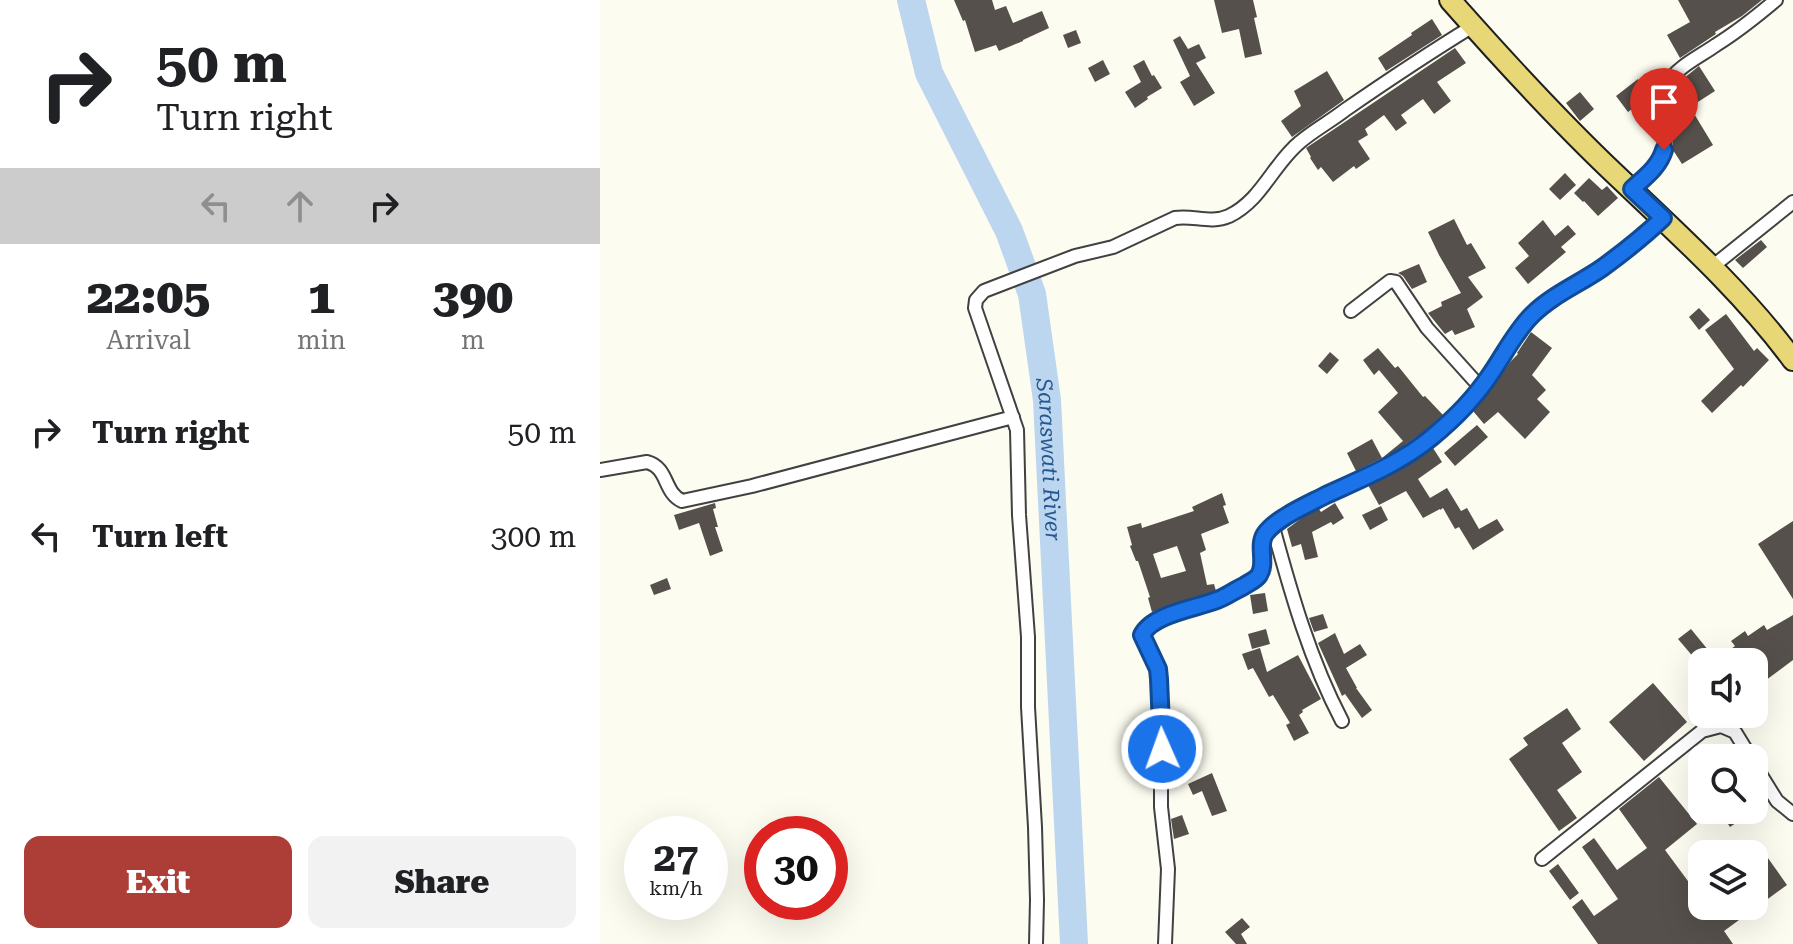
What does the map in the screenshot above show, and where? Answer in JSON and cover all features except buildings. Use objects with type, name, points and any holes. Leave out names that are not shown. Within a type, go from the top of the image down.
[{"type":"main road","points":[[1450,0],[1563,123],[1746,302],[1793,360]]},
{"type":"street","points":[[1632,189],[1661,160],[1664,150],[1661,104],[1664,88],[1672,76],[1776,0]]},
{"type":"street","points":[[1036,944],[1037,885],[1028,707],[1028,637],[1019,515],[1017,430],[975,308],[976,300],[984,291],[1075,256],[1113,247],[1175,218],[1217,220],[1228,216],[1256,196],[1301,141],[1473,26]]},
{"type":"street","points":[[1712,267],[1793,202]]},
{"type":"street","points":[[1165,944],[1168,869],[1161,807],[1161,695],[1158,669],[1142,635],[1147,627],[1192,607],[1218,600],[1253,580],[1259,575],[1262,565],[1265,534],[1298,509],[1399,460],[1431,438],[1481,388],[1531,316],[1549,301],[1601,269],[1663,218]]},
{"type":"street","points":[[1351,311],[1390,281],[1396,282],[1427,328],[1481,388]]},
{"type":"street","points":[[600,470],[647,462],[654,464],[661,470],[671,492],[682,501],[752,486],[1013,417]]},
{"type":"street","points":[[1273,527],[1312,656],[1342,721]]},
{"type":"street","points":[[1542,859],[1702,731],[1721,726],[1735,732],[1742,744]]},
{"type":"street","points":[[1768,787],[1777,801],[1793,814]]},
{"type":"waterway","name":"Saraswati River","points":[[911,0],[929,73],[1009,231],[1032,294],[1047,400],[1074,944]]},
{"type":"route","points":[[1162,749],[1158,669],[1142,635],[1143,630],[1164,618],[1218,600],[1253,580],[1259,575],[1262,565],[1262,541],[1273,527],[1298,509],[1399,460],[1431,438],[1464,408],[1531,316],[1549,301],[1601,269],[1663,218],[1632,189],[1652,171],[1664,150]]}]
